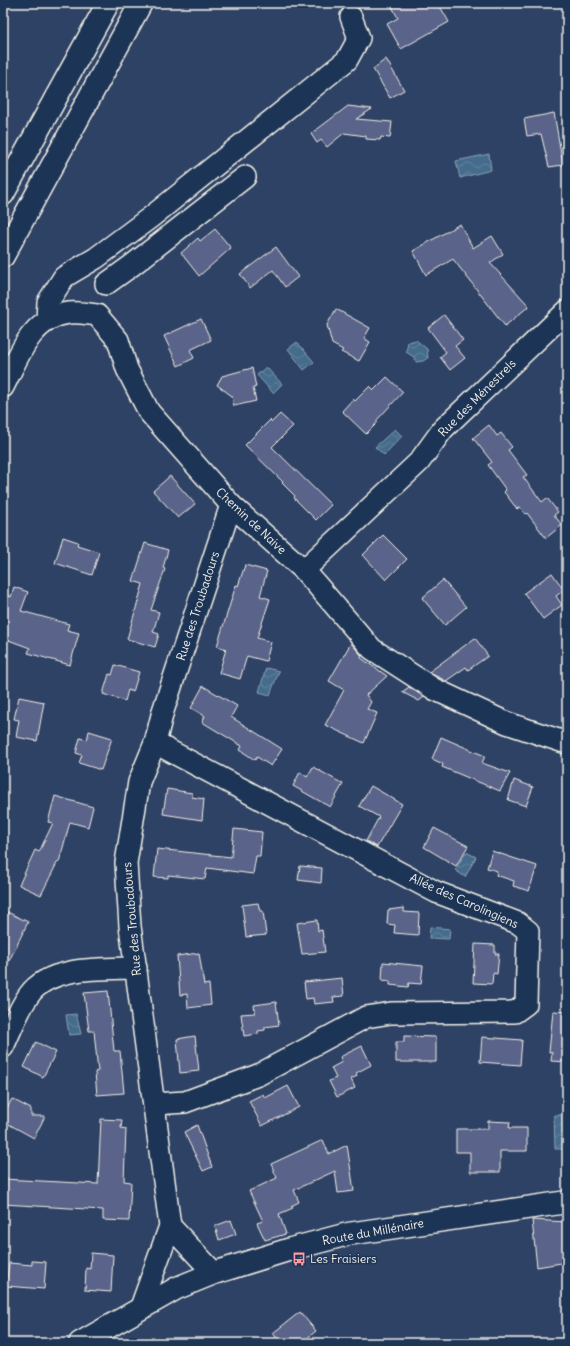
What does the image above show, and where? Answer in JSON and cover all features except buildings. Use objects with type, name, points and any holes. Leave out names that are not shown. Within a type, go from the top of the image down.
[{"type":"main road","points":[[86,44],[87,10],[90,3]]},
{"type":"main road","points":[[3,194],[108,3]]},
{"type":"main road","points":[[3,256],[141,3]]},
{"type":"main road","name":"Route du Millénaire","points":[[80,1343],[141,1307],[177,1288],[214,1273],[348,1234],[567,1202]]},
{"type":"street","points":[[47,319],[48,302],[64,277],[96,258],[347,60],[359,38],[351,17]]},
{"type":"street","points":[[3,388],[30,336],[47,319],[69,313],[97,315],[106,284],[245,177]]},
{"type":"street","points":[[96,258],[106,284]]},
{"type":"street","name":"Rue des Ménestrels","points":[[304,570],[419,462],[443,429],[567,311]]},
{"type":"street","name":"Chemin de Naive","points":[[97,315],[118,340],[127,369],[149,412],[231,505],[304,570],[372,649],[434,689],[507,723],[567,743]]},
{"type":"street","name":"Rue des Troubadours","points":[[141,1307],[170,1226],[130,926],[126,863],[139,782],[155,743],[163,711],[231,505]]},
{"type":"street","name":"Allée des Carolingiens","points":[[154,1104],[184,1102],[258,1075],[366,1017],[391,1013],[514,1012],[526,1004],[528,931],[518,923],[436,892],[155,743]]},
{"type":"street","points":[[3,1047],[29,994],[47,980],[76,970],[136,968]]},
{"type":"street","points":[[170,1226],[214,1273]]},
{"type":"water","points":[[489,154],[491,170],[460,178],[456,161]]},
{"type":"water","points":[[416,340],[427,349],[428,358],[423,361],[416,362],[414,357],[406,352],[408,342]]},
{"type":"water","points":[[297,342],[314,362],[304,370],[288,349]]},
{"type":"water","points":[[266,367],[282,384],[273,393],[257,375]]},
{"type":"water","points":[[395,429],[402,436],[384,455],[375,447]]},
{"type":"water","points":[[266,668],[279,671],[270,695],[259,692]]},
{"type":"water","points":[[466,852],[476,857],[465,877],[455,870]]},
{"type":"water","points":[[430,927],[450,929],[449,939],[429,938]]},
{"type":"water","points":[[76,1014],[81,1034],[69,1035],[66,1015]]},
{"type":"water","points":[[554,1115],[567,1115],[567,1149],[555,1149]]},
{"type":"place","name":"Les Fraisiers","points":[[299,1259]]}]
